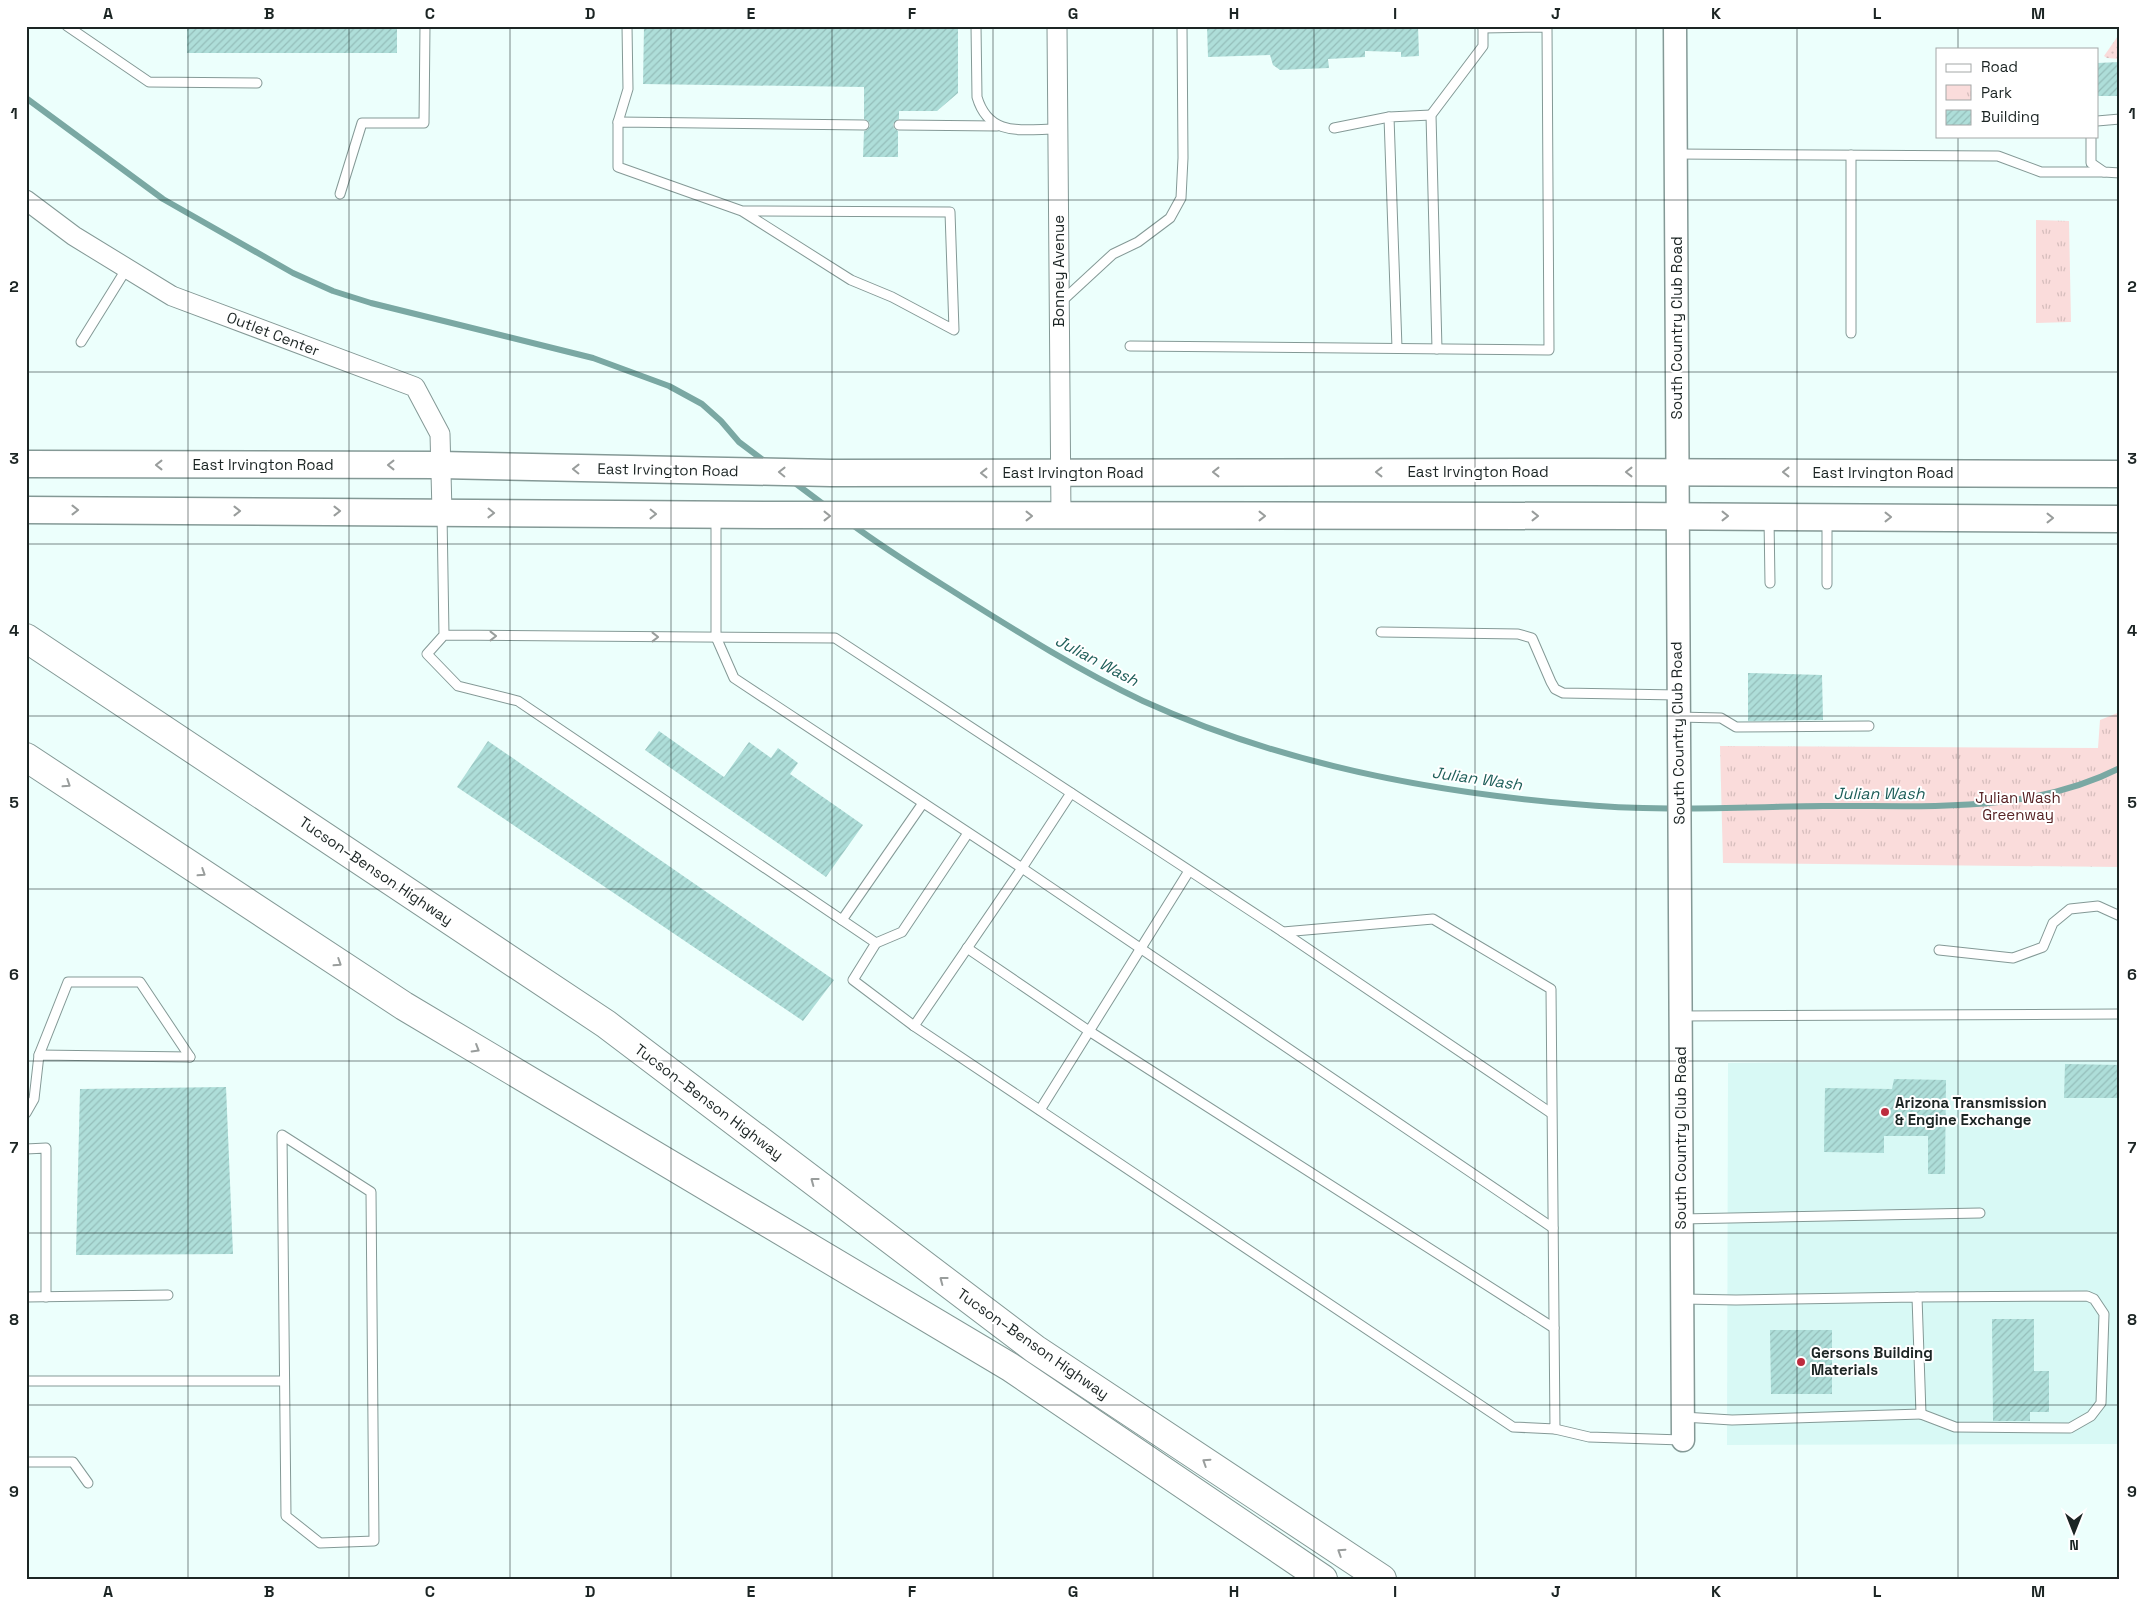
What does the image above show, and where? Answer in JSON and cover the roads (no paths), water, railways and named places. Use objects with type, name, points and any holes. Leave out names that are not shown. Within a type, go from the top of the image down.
[{"type":"highway","name":"Tucson–Benson Highway","points":[[26,638],[606,1024],[1035,1349],[1382,1579]]},
{"type":"highway","name":"Tucson–Benson Highway","points":[[26,757],[404,1006],[1010,1367],[1323,1579]]},
{"type":"main road","name":"East Irvington Road","points":[[26,464],[440,465],[694,472],[831,473],[1677,472],[2120,474]]},
{"type":"main road","points":[[26,510],[928,516],[1676,516],[2120,519]]},
{"type":"street","name":"Bonney Avenue","points":[[1057,26],[1061,516]]},
{"type":"street","name":"South Country Club Road","points":[[1675,26],[1676,516],[1683,1440]]},
{"type":"street","name":"Outlet Center","points":[[26,200],[74,236],[172,296],[415,387],[440,434],[442,512]]},
{"type":"lane","points":[[67,26],[149,82],[257,83]]},
{"type":"lane","points":[[340,194],[362,123],[424,124],[425,26]]},
{"type":"lane","points":[[627,26],[628,89],[618,122],[618,167],[742,211],[851,280],[892,297],[954,330],[950,212],[742,211]]},
{"type":"lane","points":[[976,26],[977,97],[980,108],[988,119],[997,126]]},
{"type":"lane","points":[[1059,304],[1113,254],[1138,242],[1170,218],[1181,198],[1184,158],[1182,26]]},
{"type":"lane","points":[[1130,346],[1397,348],[1437,349],[1549,350],[1547,27],[1483,27],[1483,46],[1431,115],[1437,349]]},
{"type":"lane","points":[[1334,128],[1389,117],[1431,115]]},
{"type":"lane","points":[[1389,117],[1397,348]]},
{"type":"lane","points":[[2098,121],[2120,119]]},
{"type":"lane","points":[[618,122],[864,125]]},
{"type":"lane","points":[[898,125],[997,126],[1011,130],[1058,130]]},
{"type":"lane","points":[[2091,138],[2091,163],[2104,172]]},
{"type":"lane","points":[[1676,154],[1998,156],[2041,172],[2120,172]]},
{"type":"lane","points":[[1851,155],[1851,333]]},
{"type":"lane","points":[[81,342],[127,268]]},
{"type":"lane","points":[[442,512],[444,635],[427,654],[458,686],[518,701],[876,943]]},
{"type":"lane","points":[[716,515],[716,637],[734,678],[1022,868],[1553,1228]]},
{"type":"lane","points":[[1769,517],[1770,583]]},
{"type":"lane","points":[[1827,517],[1827,584]]},
{"type":"lane","points":[[1381,632],[1518,634],[1532,638],[1550,682],[1555,689],[1563,693],[1678,695]]},
{"type":"lane","points":[[444,635],[835,638],[1283,932],[1551,1113]]},
{"type":"lane","points":[[1678,717],[1722,718],[1736,728],[1869,726]]},
{"type":"lane","points":[[914,1026],[1071,794]]},
{"type":"lane","points":[[842,920],[923,803]]},
{"type":"lane","points":[[968,833],[902,932],[876,943],[853,980],[914,1026],[1514,1427],[1555,1429],[1589,1437],[1683,1440]]},
{"type":"lane","points":[[1040,1110],[1190,871]]},
{"type":"lane","points":[[1939,950],[2013,958],[2044,947],[2053,923],[2070,909],[2098,906],[2120,916]]},
{"type":"lane","points":[[1283,932],[1432,919],[1550,989],[1555,1429]]},
{"type":"lane","points":[[968,948],[1090,1031],[1554,1328]]},
{"type":"lane","points":[[26,1112],[34,1099],[38,1055],[68,982],[140,982],[190,1058],[38,1055]]},
{"type":"lane","points":[[1680,1016],[2120,1014]]},
{"type":"lane","points":[[282,1135],[371,1192],[374,1541],[320,1543],[286,1516],[284,1381],[282,1135]]},
{"type":"lane","points":[[26,1149],[46,1148],[46,1297]]},
{"type":"lane","points":[[1681,1219],[1980,1212]]},
{"type":"lane","points":[[26,1297],[168,1295]]},
{"type":"lane","points":[[1682,1299],[2087,1296],[2094,1299],[2104,1314],[2101,1403],[2091,1416],[2070,1428],[1955,1427],[1921,1414],[1732,1420],[1683,1417]]},
{"type":"lane","points":[[1917,1297],[1921,1414]]},
{"type":"lane","points":[[26,1381],[284,1381]]},
{"type":"lane","points":[[26,1462],[73,1462],[88,1483]]},
{"type":"waterway","points":[[26,98],[163,199],[293,273],[333,291],[371,303],[593,358],[669,386],[702,404],[721,421],[739,442],[767,463]]},
{"type":"waterway","points":[[791,480],[827,507]]},
{"type":"waterway","name":"Julian Wash","points":[[850,523],[905,561],[1029,638],[1074,665],[1143,701],[1246,741],[1354,771],[1409,782],[1519,799],[1636,808],[1936,806],[2012,800],[2048,794],[2085,783],[2120,768]]},
{"type":"place","name":"Arizona Transmission & Engine Exchange","points":[[1885,1112]]},
{"type":"place","name":"Gersons Building Materials","points":[[1801,1362]]},
{"type":"park label","name":"Julian Wash Greenway","points":[[2018,806]]}]
